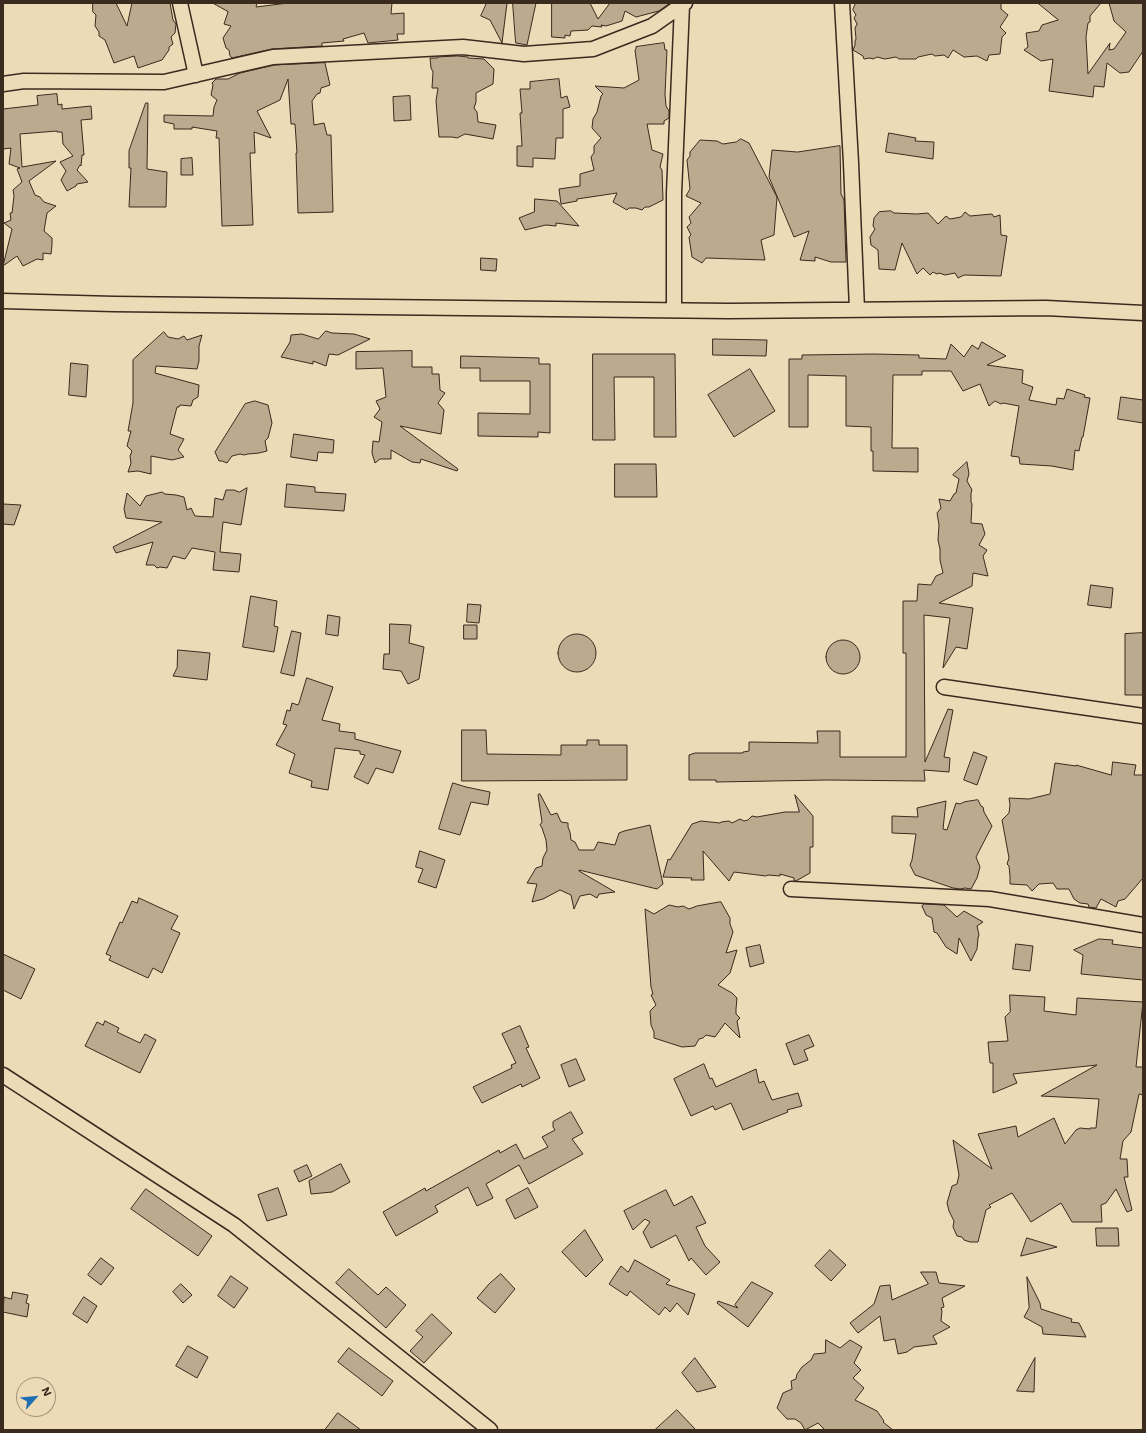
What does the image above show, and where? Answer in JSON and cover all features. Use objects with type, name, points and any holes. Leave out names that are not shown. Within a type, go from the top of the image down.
[{"type":"street","points":[[180,3],[196,75]]},
{"type":"street","points":[[842,3],[857,310]]},
{"type":"street","points":[[3,84],[24,81],[164,82],[273,57],[463,47],[524,54],[593,49],[652,26],[683,4]]},
{"type":"street","points":[[674,310],[674,193],[683,4]]},
{"type":"street","points":[[3,301],[114,304],[729,311],[1046,308],[1143,313]]},
{"type":"street","points":[[944,688],[1143,716]]},
{"type":"street","points":[[791,889],[990,899],[1143,925]]},
{"type":"street","points":[[3,1075],[234,1225],[490,1430]]},
{"type":"building","points":[[93,3],[116,3],[127,26],[132,3],[170,3],[173,20],[176,24],[175,33],[171,37],[173,44],[169,47],[169,50],[162,60],[138,68],[134,56],[114,63],[105,40],[99,36],[99,32],[95,26],[96,15],[93,12]]},
{"type":"building","points":[[213,3],[257,3],[256,7],[288,3],[392,3],[391,14],[404,13],[404,34],[397,34],[398,40],[368,43],[364,33],[343,39],[344,41],[322,43],[322,46],[272,49],[232,58],[229,50],[226,48],[223,38],[231,26],[224,24],[228,12]]},
{"type":"building","points":[[487,3],[507,3],[502,43],[490,20],[481,16]]},
{"type":"building","points":[[513,3],[536,3],[527,45],[516,43]]},
{"type":"building","points":[[552,3],[590,3],[598,19],[610,3],[670,3],[659,11],[636,17],[625,11],[622,21],[606,26],[601,25],[602,27],[592,26],[588,30],[571,31],[570,36],[565,35],[565,38],[552,37]]},
{"type":"building","points":[[856,3],[1001,3],[1001,9],[1008,15],[1000,27],[1006,33],[1002,37],[1000,54],[989,55],[987,61],[977,56],[964,57],[953,50],[948,58],[944,55],[935,56],[932,54],[918,57],[916,59],[899,59],[896,57],[885,59],[877,57],[873,59],[864,59],[863,56],[853,50],[856,39],[855,28],[857,24],[854,18],[856,15],[853,10]]},
{"type":"building","points":[[1038,3],[1101,3],[1090,16],[1090,22],[1088,23],[1086,37],[1088,74],[1110,43],[1109,50],[1114,49],[1126,32],[1114,21],[1109,3],[1143,3],[1143,51],[1129,72],[1120,73],[1107,63],[1104,87],[1094,86],[1093,97],[1049,91],[1053,59],[1041,61],[1024,50],[1028,47],[1026,33],[1039,31],[1042,25],[1058,20]]},
{"type":"building","points":[[664,43],[665,50],[667,50],[665,94],[669,118],[664,121],[664,124],[647,124],[652,150],[663,154],[660,167],[662,170],[663,200],[649,207],[645,207],[642,210],[629,208],[627,210],[613,202],[617,193],[577,199],[577,201],[561,204],[559,189],[580,186],[580,174],[594,170],[591,157],[594,153],[594,146],[601,138],[592,128],[593,119],[603,94],[595,86],[624,88],[639,80],[635,50],[636,47]]},
{"type":"building","points":[[458,56],[484,59],[494,69],[493,84],[476,93],[474,108],[477,112],[478,122],[496,125],[493,139],[465,134],[457,138],[439,137],[436,101],[438,88],[432,88],[433,72],[430,58]]},
{"type":"building","points":[[325,63],[330,85],[321,88],[320,93],[317,94],[312,101],[314,125],[324,123],[327,135],[331,135],[333,212],[298,213],[295,124],[291,124],[288,79],[280,100],[257,111],[271,138],[254,132],[255,153],[250,153],[253,225],[222,226],[219,138],[216,138],[217,131],[192,127],[192,129],[174,129],[174,124],[164,122],[164,115],[213,116],[214,107],[217,100],[211,95],[212,83],[216,79],[228,79],[240,73],[274,65]]},
{"type":"building","points":[[559,79],[561,98],[567,96],[570,107],[563,109],[563,138],[556,138],[555,159],[533,158],[533,167],[517,166],[517,146],[522,146],[520,89],[530,89],[530,82]]},
{"type":"building","points":[[57,94],[58,105],[62,104],[62,109],[91,106],[92,119],[81,120],[84,155],[82,155],[81,166],[80,165],[77,170],[88,182],[77,184],[67,191],[61,180],[66,171],[60,162],[73,156],[63,144],[62,132],[57,131],[20,134],[22,167],[56,161],[29,181],[35,195],[40,197],[44,202],[56,206],[47,213],[44,231],[52,238],[51,254],[43,253],[43,260],[37,259],[23,266],[17,256],[3,266],[12,229],[4,223],[11,220],[10,213],[12,213],[14,196],[13,190],[22,182],[17,169],[20,168],[9,164],[11,148],[3,149],[3,109],[38,105],[37,96]]},
{"type":"building","points":[[410,96],[411,120],[394,121],[393,97]]},
{"type":"building","points":[[146,103],[148,103],[147,169],[167,172],[166,207],[129,207],[131,168],[129,168],[129,151]]},
{"type":"building","points":[[889,133],[916,138],[915,141],[934,142],[933,159],[886,152]]},
{"type":"building","points":[[741,139],[749,143],[777,197],[774,235],[761,240],[765,260],[706,258],[702,263],[692,257],[689,237],[691,235],[687,227],[691,223],[689,217],[701,203],[686,196],[690,189],[687,160],[690,156],[690,152],[700,140],[717,141],[723,144],[736,142]]},
{"type":"building","points":[[840,146],[841,194],[844,200],[846,262],[831,262],[815,257],[815,261],[800,260],[809,231],[794,237],[769,177],[772,150],[797,152]]},
{"type":"building","points":[[192,158],[193,175],[181,175],[181,159]]},
{"type":"building","points":[[535,199],[557,201],[579,226],[556,223],[556,226],[546,225],[525,230],[519,218],[534,212]]},
{"type":"building","points":[[891,211],[894,213],[928,213],[938,224],[946,216],[950,219],[961,217],[965,212],[970,216],[992,214],[994,217],[1000,215],[1001,235],[1007,236],[1001,276],[964,275],[958,278],[955,273],[945,275],[933,272],[930,275],[923,268],[917,274],[902,243],[895,270],[879,269],[878,250],[871,245],[870,237],[875,229],[873,226],[874,218],[879,212]]},
{"type":"building","points":[[481,258],[497,259],[496,271],[481,270]]},
{"type":"building","points":[[326,331],[332,333],[354,334],[370,339],[338,355],[329,354],[326,366],[313,361],[313,364],[281,357],[290,342],[291,335],[302,334],[318,339]]},
{"type":"building","points":[[164,332],[168,337],[178,339],[184,336],[187,340],[202,335],[199,346],[199,361],[197,369],[156,366],[155,373],[199,385],[198,397],[193,400],[191,406],[180,405],[177,407],[170,434],[184,439],[178,450],[184,457],[172,460],[151,456],[151,474],[138,471],[128,472],[131,463],[130,456],[132,451],[127,446],[131,431],[128,431],[133,403],[133,360]]},
{"type":"building","points":[[713,339],[767,340],[766,356],[713,355]]},
{"type":"building","points":[[982,342],[1006,356],[987,365],[1023,370],[1022,383],[1033,387],[1029,400],[1056,405],[1057,398],[1064,399],[1067,389],[1085,395],[1084,397],[1090,398],[1079,451],[1075,450],[1073,470],[1052,466],[1020,464],[1019,457],[1011,456],[1019,406],[1003,403],[1001,404],[995,401],[989,406],[980,384],[963,391],[951,371],[922,371],[922,375],[893,375],[892,448],[918,448],[918,472],[873,471],[871,427],[846,426],[846,376],[808,375],[808,427],[789,427],[789,359],[802,359],[802,355],[874,354],[919,355],[919,358],[946,359],[951,344],[964,357],[972,345],[978,349]]},
{"type":"building","points":[[412,351],[412,367],[432,367],[432,374],[439,374],[440,390],[445,393],[438,403],[444,410],[441,434],[400,426],[458,469],[457,471],[421,459],[420,463],[412,462],[391,450],[391,459],[380,459],[375,463],[372,453],[373,441],[379,442],[382,422],[374,417],[380,409],[376,401],[386,397],[383,368],[356,369],[356,352]]},
{"type":"building","points":[[593,354],[675,354],[676,437],[654,437],[654,377],[614,377],[615,440],[593,440]]},
{"type":"building","points":[[461,356],[539,358],[539,364],[550,364],[550,433],[538,432],[538,437],[478,436],[478,413],[530,414],[530,381],[480,381],[480,368],[461,368]]},
{"type":"building","points":[[71,363],[88,365],[86,397],[69,395]]},
{"type":"building","points":[[750,369],[775,411],[734,437],[708,395]]},
{"type":"building","points":[[1121,397],[1143,400],[1143,423],[1118,419]]},
{"type":"building","points":[[255,401],[268,405],[272,423],[268,438],[265,441],[267,451],[232,456],[227,463],[219,461],[215,452],[245,404]]},
{"type":"building","points":[[294,434],[334,440],[333,453],[318,452],[317,461],[291,457]]},
{"type":"building","points":[[967,462],[969,474],[967,481],[972,490],[971,523],[982,524],[985,534],[979,545],[987,550],[983,556],[988,576],[973,573],[972,586],[939,603],[973,608],[967,649],[956,647],[943,668],[950,618],[924,615],[925,762],[948,709],[953,710],[944,757],[950,758],[949,772],[924,770],[925,781],[828,780],[716,782],[716,780],[689,780],[689,755],[695,753],[743,753],[749,751],[749,742],[818,743],[817,731],[840,731],[840,757],[906,757],[906,653],[903,653],[903,601],[917,601],[918,584],[931,585],[936,576],[943,573],[938,540],[939,525],[937,513],[941,508],[939,499],[950,501],[956,493],[959,479],[953,475]]},
{"type":"building","points":[[615,464],[656,464],[657,497],[615,497]]},
{"type":"building","points":[[287,484],[315,487],[315,492],[346,494],[344,511],[285,507]]},
{"type":"building","points":[[247,488],[241,525],[223,522],[220,552],[241,554],[239,572],[213,570],[215,552],[192,548],[185,559],[173,556],[167,568],[157,568],[154,565],[146,565],[153,542],[116,553],[113,547],[162,522],[126,518],[124,509],[127,493],[140,506],[146,496],[162,492],[165,494],[184,497],[187,510],[191,508],[195,516],[213,517],[215,498],[223,500],[226,490],[234,490],[239,492]]},
{"type":"building","points":[[3,504],[21,505],[14,525],[3,524]]},
{"type":"building","points":[[1091,585],[1113,588],[1111,608],[1088,605]]},
{"type":"building","points":[[251,596],[277,601],[274,626],[278,627],[274,652],[243,647]]},
{"type":"building","points":[[468,604],[481,605],[479,623],[467,622]]},
{"type":"building","points":[[328,615],[340,617],[338,636],[326,634]]},
{"type":"building","points":[[390,624],[411,625],[409,643],[424,647],[419,679],[408,684],[401,671],[383,669],[384,654],[389,654]]},
{"type":"building","points":[[464,625],[477,625],[477,639],[464,639]]},
{"type":"building","points":[[292,631],[301,633],[294,676],[281,673]]},
{"type":"building","points":[[1143,633],[1143,695],[1125,695],[1125,634]]},
{"type":"building","points":[[573,634],[581,634],[588,637],[593,642],[596,653],[593,664],[588,669],[581,672],[573,672],[566,669],[561,664],[558,657],[558,649],[561,642],[566,637]]},
{"type":"building","points":[[846,640],[855,645],[859,650],[859,664],[855,669],[850,673],[840,674],[836,673],[827,664],[826,654],[827,650],[836,641]]},
{"type":"building","points":[[178,650],[210,653],[207,680],[173,676],[177,668]]},
{"type":"building","points":[[307,678],[333,687],[322,720],[340,724],[339,731],[355,733],[355,739],[401,751],[393,773],[376,768],[368,784],[354,777],[365,755],[360,754],[360,751],[335,748],[328,790],[311,787],[312,781],[289,773],[295,754],[276,745],[287,725],[283,724],[287,710],[290,711],[292,703],[298,705]]},
{"type":"building","points":[[462,730],[486,730],[487,754],[561,755],[561,745],[587,745],[587,740],[599,740],[599,745],[627,745],[627,780],[462,781]]},
{"type":"building","points":[[974,752],[987,757],[977,785],[964,780]]},
{"type":"building","points":[[1113,762],[1136,765],[1134,775],[1143,775],[1143,878],[1125,899],[1118,901],[1116,907],[1101,899],[1096,908],[1089,907],[1088,904],[1080,903],[1074,899],[1069,889],[1057,889],[1053,883],[1039,884],[1032,891],[1027,885],[1010,884],[1009,866],[1007,864],[1009,858],[1002,820],[1009,813],[1009,798],[1029,799],[1050,794],[1055,763],[1076,765],[1111,775]]},
{"type":"building","points":[[453,783],[490,792],[488,805],[471,802],[460,835],[439,829]]},
{"type":"building","points":[[540,794],[551,815],[557,813],[561,822],[568,823],[571,840],[575,842],[579,850],[594,850],[598,842],[615,845],[619,833],[650,825],[663,884],[657,889],[579,870],[615,892],[599,894],[597,898],[590,894],[580,896],[574,909],[571,895],[560,890],[543,899],[532,902],[537,884],[527,883],[536,868],[542,866],[543,858],[547,850],[546,840],[540,825],[542,822],[538,795]]},
{"type":"building","points":[[795,795],[813,816],[813,847],[810,847],[810,873],[794,881],[794,878],[780,874],[780,876],[766,876],[734,872],[729,881],[703,851],[704,880],[663,877],[668,859],[670,860],[692,824],[701,821],[720,823],[729,821],[732,823],[740,819],[744,821],[748,820],[752,816],[757,817],[785,812],[799,812]]},
{"type":"building","points":[[978,800],[992,826],[976,857],[980,867],[977,878],[971,889],[953,888],[915,875],[910,865],[916,834],[892,833],[892,816],[918,817],[917,808],[946,801],[943,829],[947,830],[956,803],[960,804]]},
{"type":"building","points":[[420,851],[445,860],[436,888],[418,882],[423,869],[416,867]]},
{"type":"building","points":[[139,898],[178,916],[171,929],[180,933],[162,973],[153,968],[148,978],[109,960],[111,956],[106,954],[120,922],[122,923],[132,901],[137,903]]},
{"type":"building","points":[[721,902],[730,918],[730,924],[733,932],[726,953],[737,950],[730,973],[718,985],[732,993],[737,998],[736,1014],[740,1018],[737,1021],[740,1038],[725,1023],[715,1037],[706,1035],[699,1039],[695,1046],[682,1047],[654,1038],[650,1011],[656,1005],[651,995],[653,994],[651,987],[645,909],[654,914],[669,905],[678,907],[683,906],[689,909],[697,906]]},
{"type":"building","points":[[925,904],[944,905],[957,917],[964,911],[983,922],[977,926],[979,935],[977,949],[971,961],[959,938],[957,954],[946,947],[937,933],[934,932],[932,918],[926,915],[922,906]]},
{"type":"building","points":[[1099,939],[1113,940],[1112,944],[1143,948],[1143,980],[1081,974],[1083,955],[1074,950]]},
{"type":"building","points":[[1016,944],[1033,946],[1030,971],[1013,969]]},
{"type":"building","points":[[760,945],[764,963],[750,967],[746,948]]},
{"type":"building","points":[[3,954],[35,969],[21,999],[3,990]]},
{"type":"building","points":[[1010,995],[1045,997],[1044,1011],[1076,1015],[1077,998],[1143,1002],[1136,1067],[1143,1067],[1143,1095],[1139,1094],[1131,1132],[1123,1141],[1120,1159],[1127,1159],[1128,1177],[1124,1177],[1132,1210],[1127,1212],[1116,1189],[1106,1203],[1101,1205],[1102,1222],[1072,1222],[1061,1203],[1031,1222],[1012,1193],[989,1205],[991,1207],[986,1210],[978,1242],[970,1242],[957,1236],[953,1227],[954,1221],[947,1203],[952,1186],[957,1184],[959,1175],[953,1140],[992,1169],[978,1134],[1016,1126],[1018,1137],[1054,1118],[1065,1144],[1076,1130],[1080,1128],[1096,1128],[1099,1099],[1041,1096],[1097,1065],[1013,1074],[1017,1083],[993,1093],[993,1063],[990,1063],[988,1042],[1008,1041],[1005,1017],[1010,1012]]},
{"type":"building","points":[[105,1021],[119,1028],[117,1032],[140,1043],[145,1034],[156,1040],[140,1073],[85,1046],[97,1022],[103,1025]]},
{"type":"building","points":[[520,1026],[529,1047],[526,1048],[540,1078],[522,1087],[521,1084],[482,1103],[473,1087],[512,1068],[511,1065],[516,1063],[502,1034]]},
{"type":"building","points":[[809,1035],[814,1046],[804,1050],[808,1060],[794,1065],[786,1044]]},
{"type":"building","points":[[576,1059],[585,1080],[569,1087],[561,1065]]},
{"type":"building","points":[[704,1064],[710,1079],[712,1078],[716,1087],[756,1069],[759,1083],[764,1081],[772,1100],[798,1093],[802,1106],[787,1110],[788,1112],[743,1130],[731,1103],[715,1110],[713,1106],[691,1116],[674,1079]]},
{"type":"building","points":[[571,1112],[583,1133],[572,1139],[583,1154],[529,1184],[519,1165],[486,1184],[493,1198],[477,1206],[468,1187],[435,1206],[438,1212],[396,1236],[383,1212],[425,1188],[426,1191],[499,1150],[500,1153],[516,1144],[524,1159],[548,1147],[542,1137],[555,1130],[553,1127],[553,1122]]},
{"type":"building","points":[[341,1164],[350,1182],[332,1192],[311,1194],[309,1181]]},
{"type":"building","points":[[307,1165],[312,1176],[299,1182],[294,1171]]},
{"type":"building","points":[[278,1188],[287,1215],[267,1221],[258,1195]]},
{"type":"building","points":[[528,1188],[538,1207],[515,1219],[506,1200]]},
{"type":"building","points":[[146,1189],[212,1236],[198,1256],[131,1209]]},
{"type":"building","points":[[666,1190],[674,1206],[692,1196],[706,1223],[696,1227],[705,1246],[720,1262],[706,1275],[691,1258],[689,1261],[676,1235],[651,1248],[643,1232],[650,1222],[645,1219],[633,1230],[624,1211]]},
{"type":"building","points":[[1096,1228],[1118,1228],[1119,1246],[1097,1246]]},
{"type":"building","points":[[585,1230],[603,1260],[586,1277],[562,1252]]},
{"type":"building","points":[[1027,1238],[1057,1247],[1021,1256]]},
{"type":"building","points":[[830,1250],[846,1265],[831,1281],[815,1266]]},
{"type":"building","points":[[101,1258],[114,1268],[101,1285],[88,1275]]},
{"type":"building","points":[[635,1260],[670,1280],[666,1284],[695,1294],[688,1315],[677,1303],[670,1312],[665,1307],[659,1315],[630,1291],[627,1296],[609,1284],[621,1266],[628,1272]]},
{"type":"building","points":[[349,1269],[378,1295],[386,1287],[406,1305],[386,1328],[336,1283]]},
{"type":"building","points":[[921,1272],[936,1272],[939,1283],[965,1286],[942,1298],[944,1307],[941,1308],[941,1321],[950,1327],[933,1336],[937,1344],[914,1347],[907,1352],[898,1354],[895,1339],[884,1341],[880,1316],[858,1333],[850,1323],[874,1304],[880,1286],[890,1285],[892,1300],[928,1284]]},
{"type":"building","points":[[501,1274],[515,1289],[495,1313],[477,1298],[489,1284]]},
{"type":"building","points":[[231,1276],[248,1288],[234,1308],[218,1296]]},
{"type":"building","points":[[1027,1277],[1040,1303],[1041,1309],[1072,1319],[1071,1322],[1079,1323],[1086,1337],[1043,1334],[1042,1327],[1024,1317],[1029,1308]]},
{"type":"building","points":[[752,1282],[773,1293],[748,1327],[717,1303],[718,1301],[738,1308],[735,1305]]},
{"type":"building","points":[[181,1284],[192,1295],[183,1303],[173,1292]]},
{"type":"building","points":[[13,1292],[28,1295],[26,1303],[29,1304],[27,1317],[3,1312],[4,1297],[11,1299]]},
{"type":"building","points":[[84,1297],[97,1306],[87,1323],[73,1314]]},
{"type":"building","points":[[432,1314],[452,1333],[424,1363],[410,1351],[423,1337],[416,1331]]},
{"type":"building","points":[[826,1340],[840,1348],[850,1340],[862,1347],[854,1363],[861,1370],[853,1378],[864,1388],[855,1400],[877,1411],[884,1421],[883,1422],[893,1430],[825,1430],[818,1423],[805,1430],[801,1423],[795,1419],[787,1419],[777,1408],[783,1393],[792,1389],[791,1381],[796,1379],[797,1374],[802,1367],[811,1360],[814,1354],[825,1353]]},
{"type":"building","points":[[188,1346],[208,1357],[197,1378],[176,1366]]},
{"type":"building","points":[[349,1348],[393,1381],[382,1396],[338,1362]]},
{"type":"building","points":[[695,1358],[716,1387],[697,1392],[682,1373]]},
{"type":"building","points":[[1035,1358],[1034,1392],[1017,1391]]},
{"type":"building","points":[[677,1410],[696,1430],[655,1430]]},
{"type":"building","points":[[338,1413],[361,1430],[325,1430]]}]
